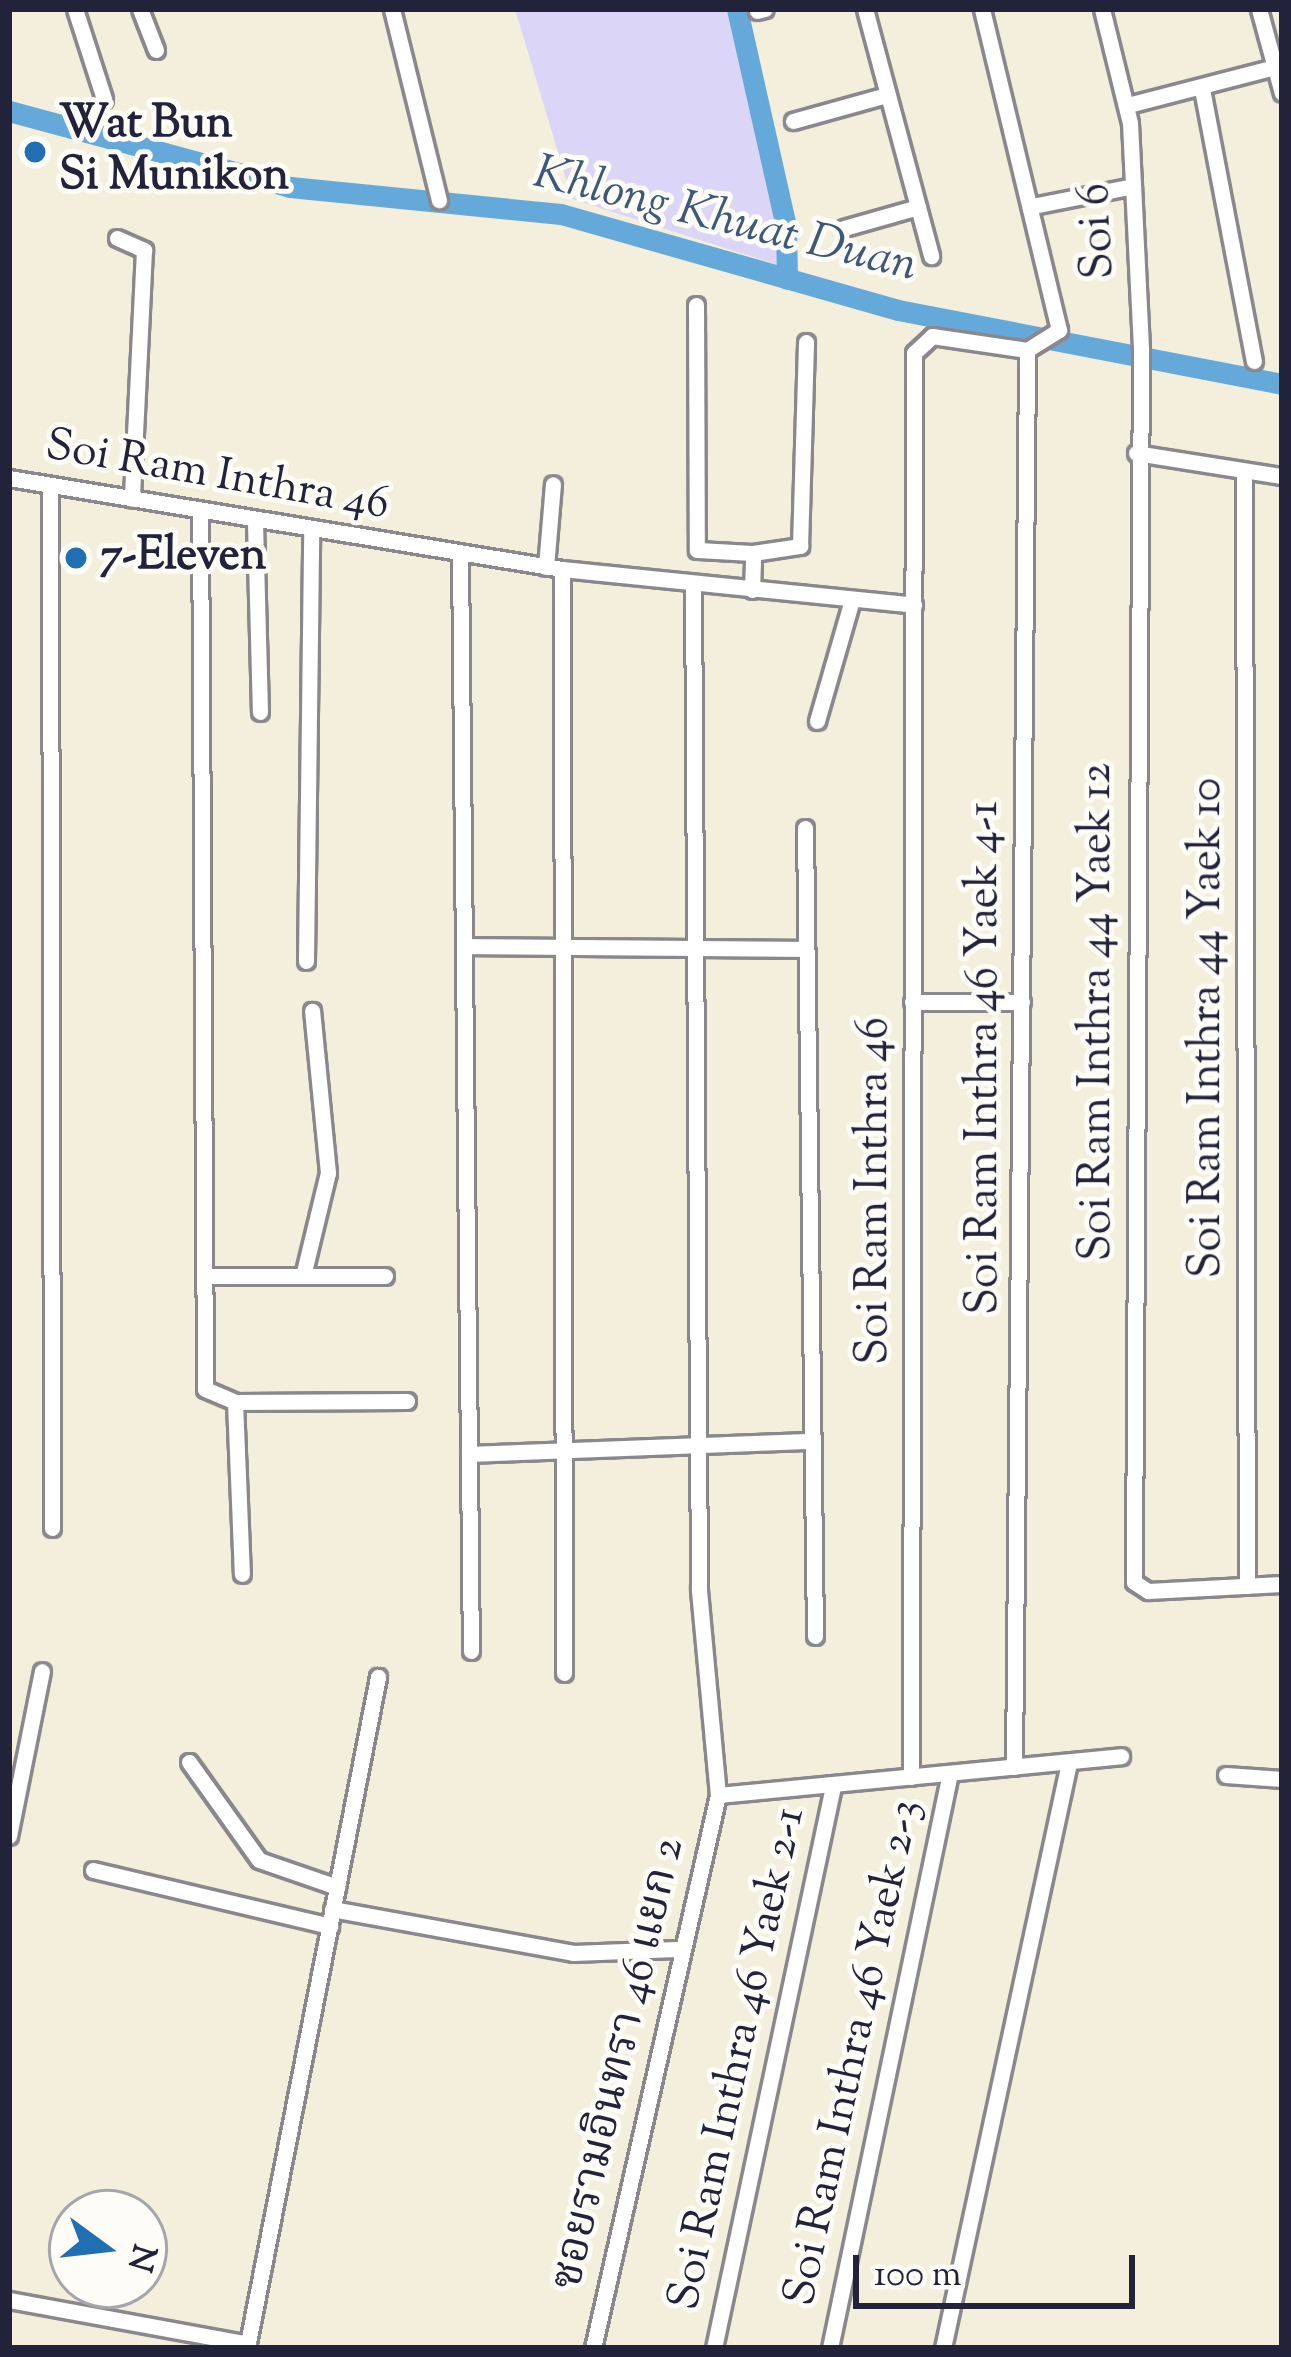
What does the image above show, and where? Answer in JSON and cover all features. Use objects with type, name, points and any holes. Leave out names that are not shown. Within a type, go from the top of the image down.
[{"type":"street","points":[[75,9],[104,99]]},
{"type":"street","points":[[140,9],[156,50]]},
{"type":"street","points":[[392,9],[439,200]]},
{"type":"street","points":[[865,9],[931,256]]},
{"type":"street","points":[[982,9],[1033,206],[1059,330],[1028,350]]},
{"type":"street","name":"Soi 6","points":[[1102,9],[1128,106],[1140,359],[1136,453]]},
{"type":"street","points":[[1259,9],[1282,93]]},
{"type":"street","points":[[1128,106],[1275,68]]},
{"type":"street","points":[[1202,88],[1254,361]]},
{"type":"street","points":[[793,121],[887,95]]},
{"type":"street","points":[[1033,206],[1133,186]]},
{"type":"street","points":[[844,227],[918,207]]},
{"type":"street","points":[[117,238],[144,250],[132,499]]},
{"type":"street","points":[[696,305],[697,550],[753,553],[800,546],[806,342]]},
{"type":"street","name":"Soi Ram Inthra 46","points":[[911,1778],[914,353],[932,336],[1028,350]]},
{"type":"street","name":"Soi Ram Inthra 46 Yaek 4-1","points":[[1014,1767],[1028,350]]},
{"type":"street","points":[[1136,453],[1282,476]]},
{"type":"street","name":"Soi Ram Inthra 44 Yaek 12","points":[[1136,453],[1134,1582],[1148,1591],[1247,1586]]},
{"type":"street","name":"Soi Ram Inthra 44 Yaek 10","points":[[1244,471],[1247,1586]]},
{"type":"street","name":"Soi Ram Inthra 46","points":[[9,478],[311,533],[554,568],[914,604]]},
{"type":"street","points":[[553,484],[561,947],[564,1673]]},
{"type":"street","points":[[50,486],[52,1528]]},
{"type":"street","points":[[200,511],[205,1390],[236,1402],[407,1401]]},
{"type":"street","points":[[255,522],[260,712]]},
{"type":"street","points":[[306,961],[311,533]]},
{"type":"street","points":[[752,590],[753,553]]},
{"type":"street","points":[[460,554],[471,1651]]},
{"type":"street","points":[[693,584],[699,1625],[718,1795],[1121,1756]]},
{"type":"street","points":[[817,721],[852,600]]},
{"type":"street","points":[[805,828],[815,1636]]},
{"type":"street","points":[[466,946],[805,949]]},
{"type":"street","points":[[912,1002],[1022,1002]]},
{"type":"street","points":[[303,1276],[328,1148],[312,1011]]},
{"type":"street","points":[[204,1276],[385,1276]]},
{"type":"street","points":[[236,1402],[242,1574]]},
{"type":"street","points":[[470,1454],[812,1441]]},
{"type":"street","points":[[1247,1586],[1282,1584]]},
{"type":"street","points":[[9,1836],[42,1671]]},
{"type":"street","points":[[9,2300],[248,2346],[378,1677]]},
{"type":"street","points":[[189,1762],[259,1860],[338,1887]]},
{"type":"street","points":[[943,2348],[1070,1763]]},
{"type":"street","name":"Soi Ram Inthra 46 Yaek 2-3","points":[[830,2348],[950,1773]]},
{"type":"street","points":[[1226,1775],[1282,1779]]},
{"type":"street","name":"Soi Ram Inthra 46 Yaek 2-1","points":[[714,2348],[833,1786]]},
{"type":"street","name":"ซอยรามอินทรา 46 แยก 2","points":[[593,2348],[677,1949],[718,1795]]},
{"type":"street","points":[[94,1870],[331,1918],[573,1953],[677,1949]]},
{"type":"shaded area","points":[[515,9],[730,9],[778,216],[781,266],[572,199]]},
{"type":"waterway","points":[[737,9],[786,226],[787,279]]},
{"type":"waterway","name":"Khlong Khuat Duan","points":[[9,111],[290,187],[561,214],[898,310],[1282,384]]},
{"type":"place","name":"Wat Bun Si Munikon","points":[[35,152]]},
{"type":"place","name":"7-Eleven","points":[[76,558]]}]
